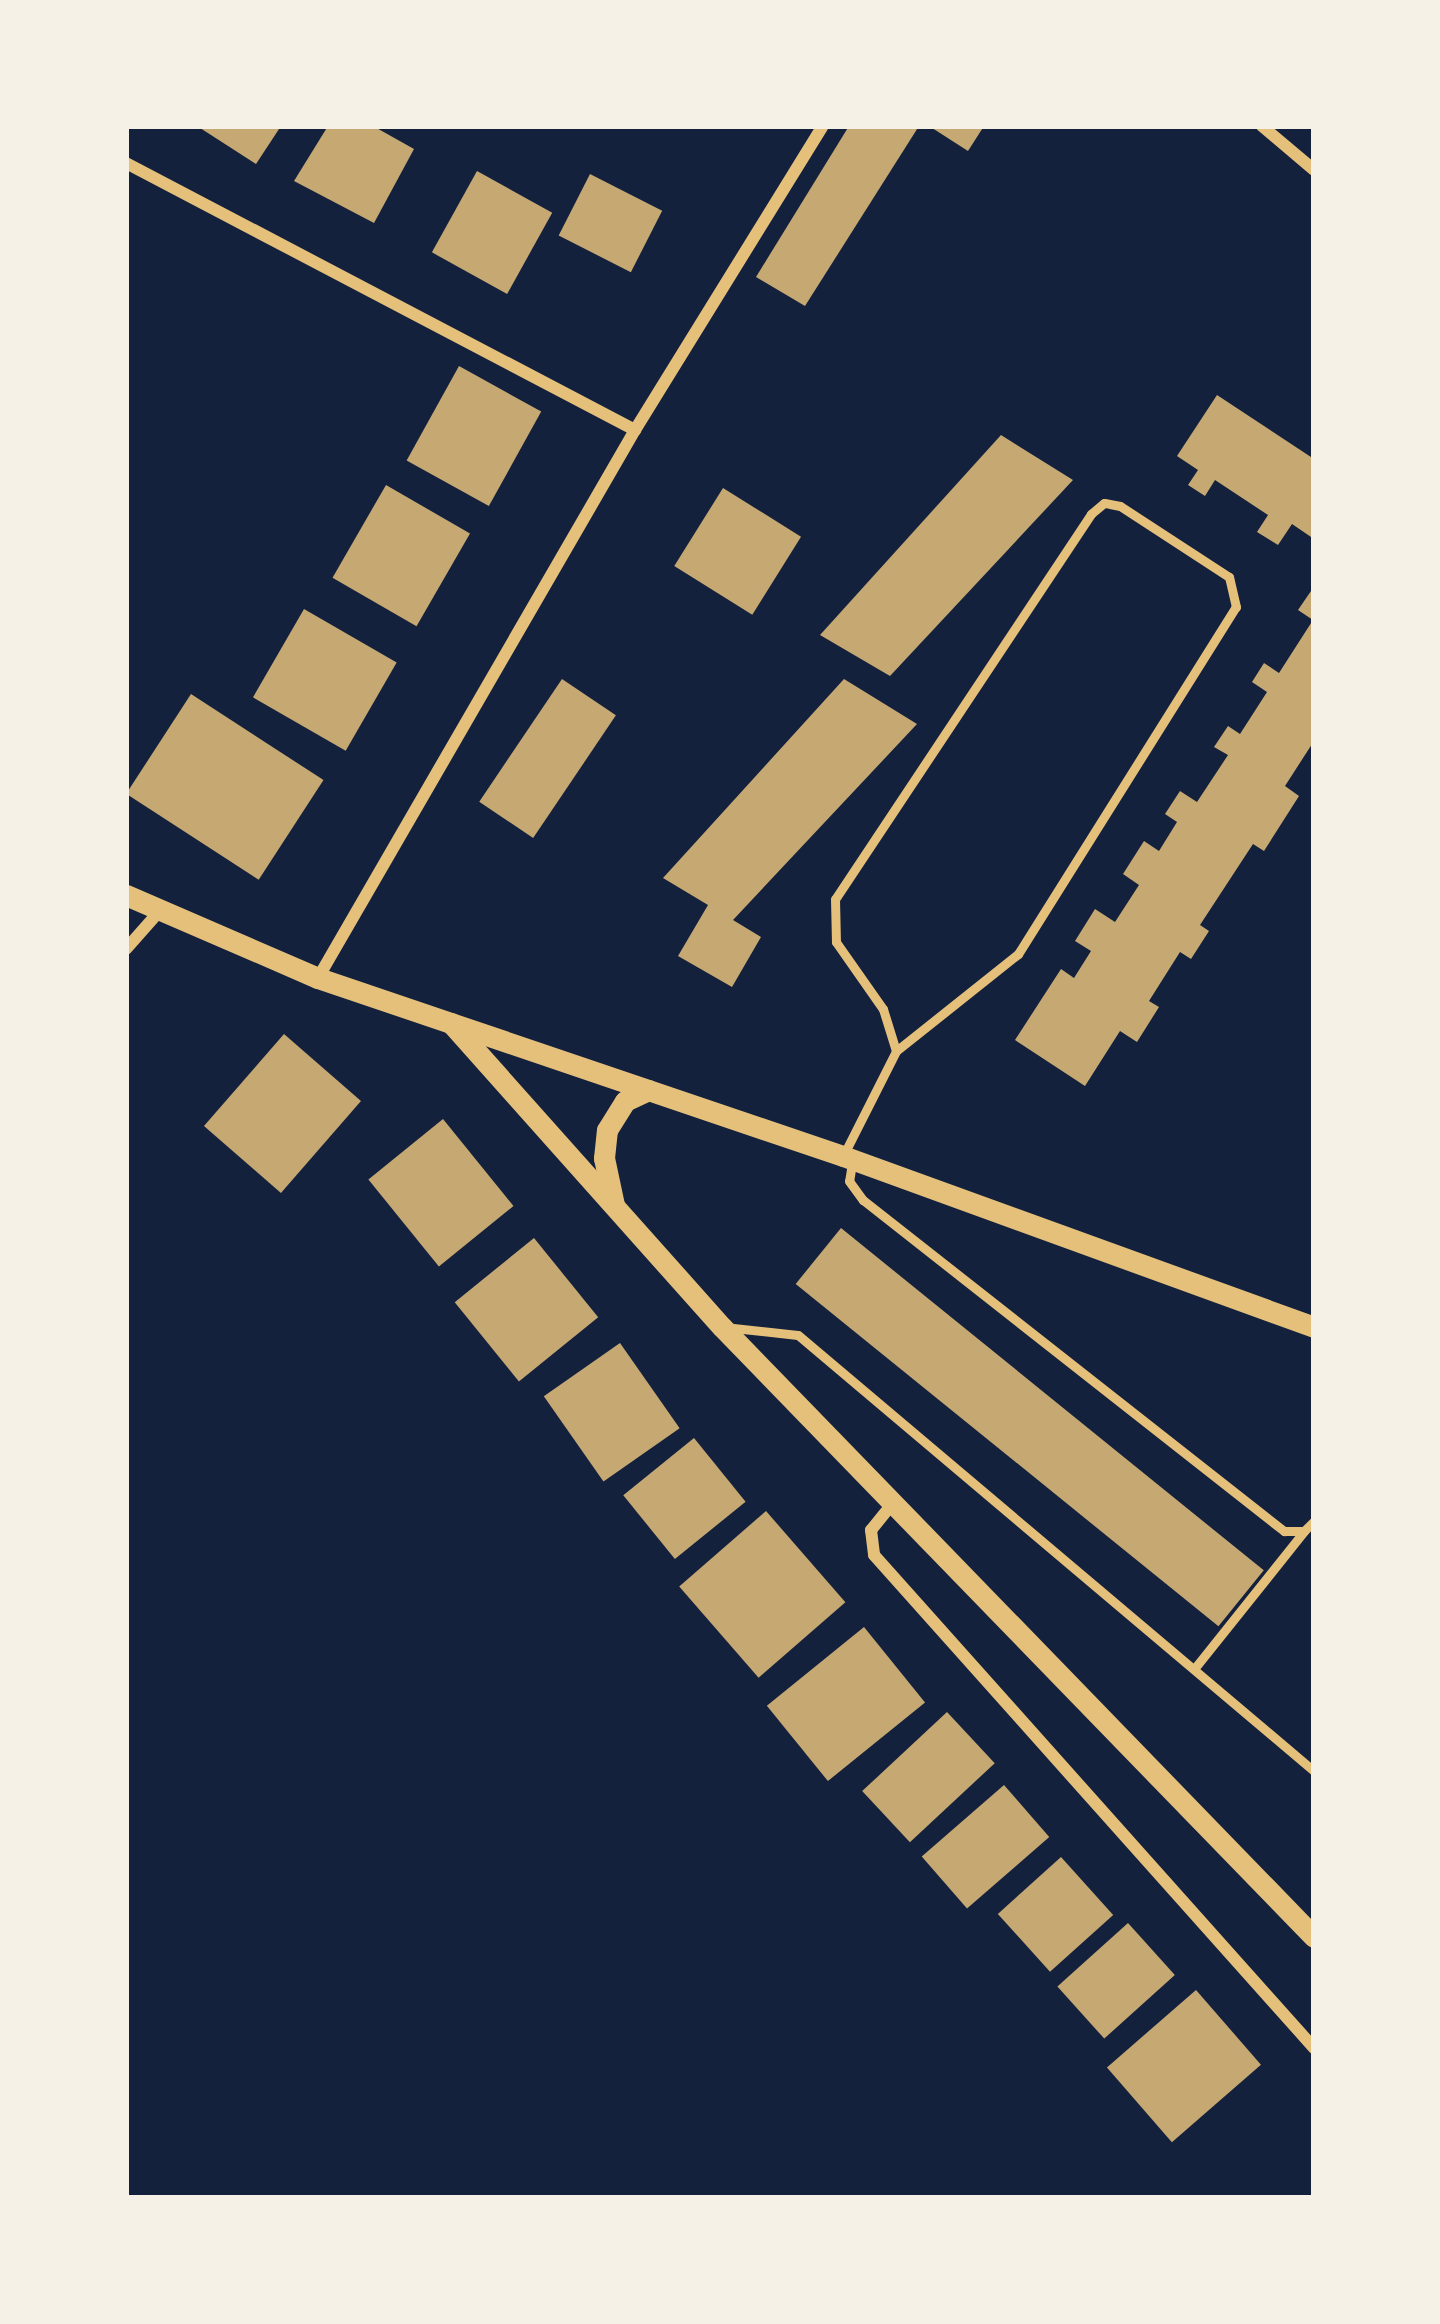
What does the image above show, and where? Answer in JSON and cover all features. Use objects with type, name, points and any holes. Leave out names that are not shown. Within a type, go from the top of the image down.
[{"type":"street","points":[[318,978],[635,430],[823,126]]},
{"type":"street","points":[[1262,126],[1314,170]]},
{"type":"street","points":[[126,163],[635,430]]},
{"type":"street","points":[[126,895],[158,913],[318,978],[848,1158],[1314,1328]]},
{"type":"street","points":[[126,949],[158,913]]},
{"type":"street","points":[[450,1022],[722,1327],[1314,1937]]},
{"type":"street","points":[[617,1213],[605,1138],[621,1105],[649,1090]]},
{"type":"street","points":[[893,1503],[871,1530],[874,1555],[1314,2048]]},
{"type":"lane","points":[[896,1051],[883,1009],[836,942],[835,899],[1091,514],[1104,503],[1120,506],[1228,577],[1236,607],[1018,954],[896,1051],[848,1158],[849,1181],[863,1200],[1284,1531],[1304,1531]]},
{"type":"lane","points":[[722,1327],[798,1335],[1314,1771]]},
{"type":"lane","points":[[1194,1669],[1314,1521]]},
{"type":"building","points":[[197,126],[281,126],[256,164]]},
{"type":"building","points":[[328,126],[373,126],[414,149],[374,223],[294,181]]},
{"type":"building","points":[[849,126],[919,126],[805,306],[756,277]]},
{"type":"building","points":[[929,126],[984,126],[968,151]]},
{"type":"building","points":[[477,171],[552,213],[507,294],[432,252]]},
{"type":"building","points":[[590,174],[662,211],[631,272],[559,235]]},
{"type":"building","points":[[459,366],[541,412],[489,506],[407,460]]},
{"type":"building","points":[[1217,395],[1314,459],[1314,539],[1292,524],[1278,545],[1257,532],[1268,515],[1215,480],[1205,496],[1188,485],[1198,470],[1177,456]]},
{"type":"building","points":[[1001,435],[1073,480],[890,676],[820,635]]},
{"type":"building","points":[[386,485],[470,534],[417,626],[332,578]]},
{"type":"building","points":[[723,488],[801,537],[752,615],[674,566]]},
{"type":"building","points":[[1314,593],[1314,741],[1285,786],[1299,796],[1264,851],[1253,844],[1200,925],[1209,931],[1191,959],[1180,952],[1149,1001],[1159,1007],[1137,1042],[1120,1031],[1085,1086],[1015,1040],[1061,969],[1074,978],[1091,951],[1075,941],[1095,909],[1115,922],[1139,885],[1123,874],[1144,841],[1159,851],[1177,822],[1165,814],[1180,791],[1197,802],[1228,755],[1214,747],[1228,726],[1240,734],[1267,692],[1252,682],[1264,663],[1279,673],[1313,620],[1298,610]]},
{"type":"building","points":[[304,609],[397,662],[346,751],[253,697]]},
{"type":"building","points":[[562,679],[616,715],[533,838],[479,802]]},
{"type":"building","points":[[844,679],[917,724],[733,920],[761,937],[732,987],[678,956],[708,905],[663,878]]},
{"type":"building","points":[[191,694],[324,780],[259,880],[126,794]]},
{"type":"building","points":[[284,1034],[361,1101],[281,1193],[204,1126]]},
{"type":"building","points":[[443,1119],[513,1206],[439,1266],[368,1179]]},
{"type":"building","points":[[841,1228],[1264,1570],[1218,1626],[796,1284]]},
{"type":"building","points":[[534,1238],[598,1317],[519,1381],[455,1302]]},
{"type":"building","points":[[620,1343],[680,1428],[603,1482],[544,1396]]},
{"type":"building","points":[[694,1438],[746,1502],[675,1559],[623,1495]]},
{"type":"building","points":[[766,1511],[845,1602],[759,1678],[679,1586]]},
{"type":"building","points":[[864,1627],[925,1702],[828,1781],[767,1706]]},
{"type":"building","points":[[947,1712],[995,1763],[910,1842],[862,1791]]},
{"type":"building","points":[[1004,1785],[1049,1837],[967,1909],[922,1857]]},
{"type":"building","points":[[1061,1857],[1113,1915],[1050,1972],[998,1914]]},
{"type":"building","points":[[1128,1923],[1175,1975],[1104,2039],[1057,1987]]},
{"type":"building","points":[[1196,1990],[1261,2065],[1172,2142],[1107,2067]]}]
